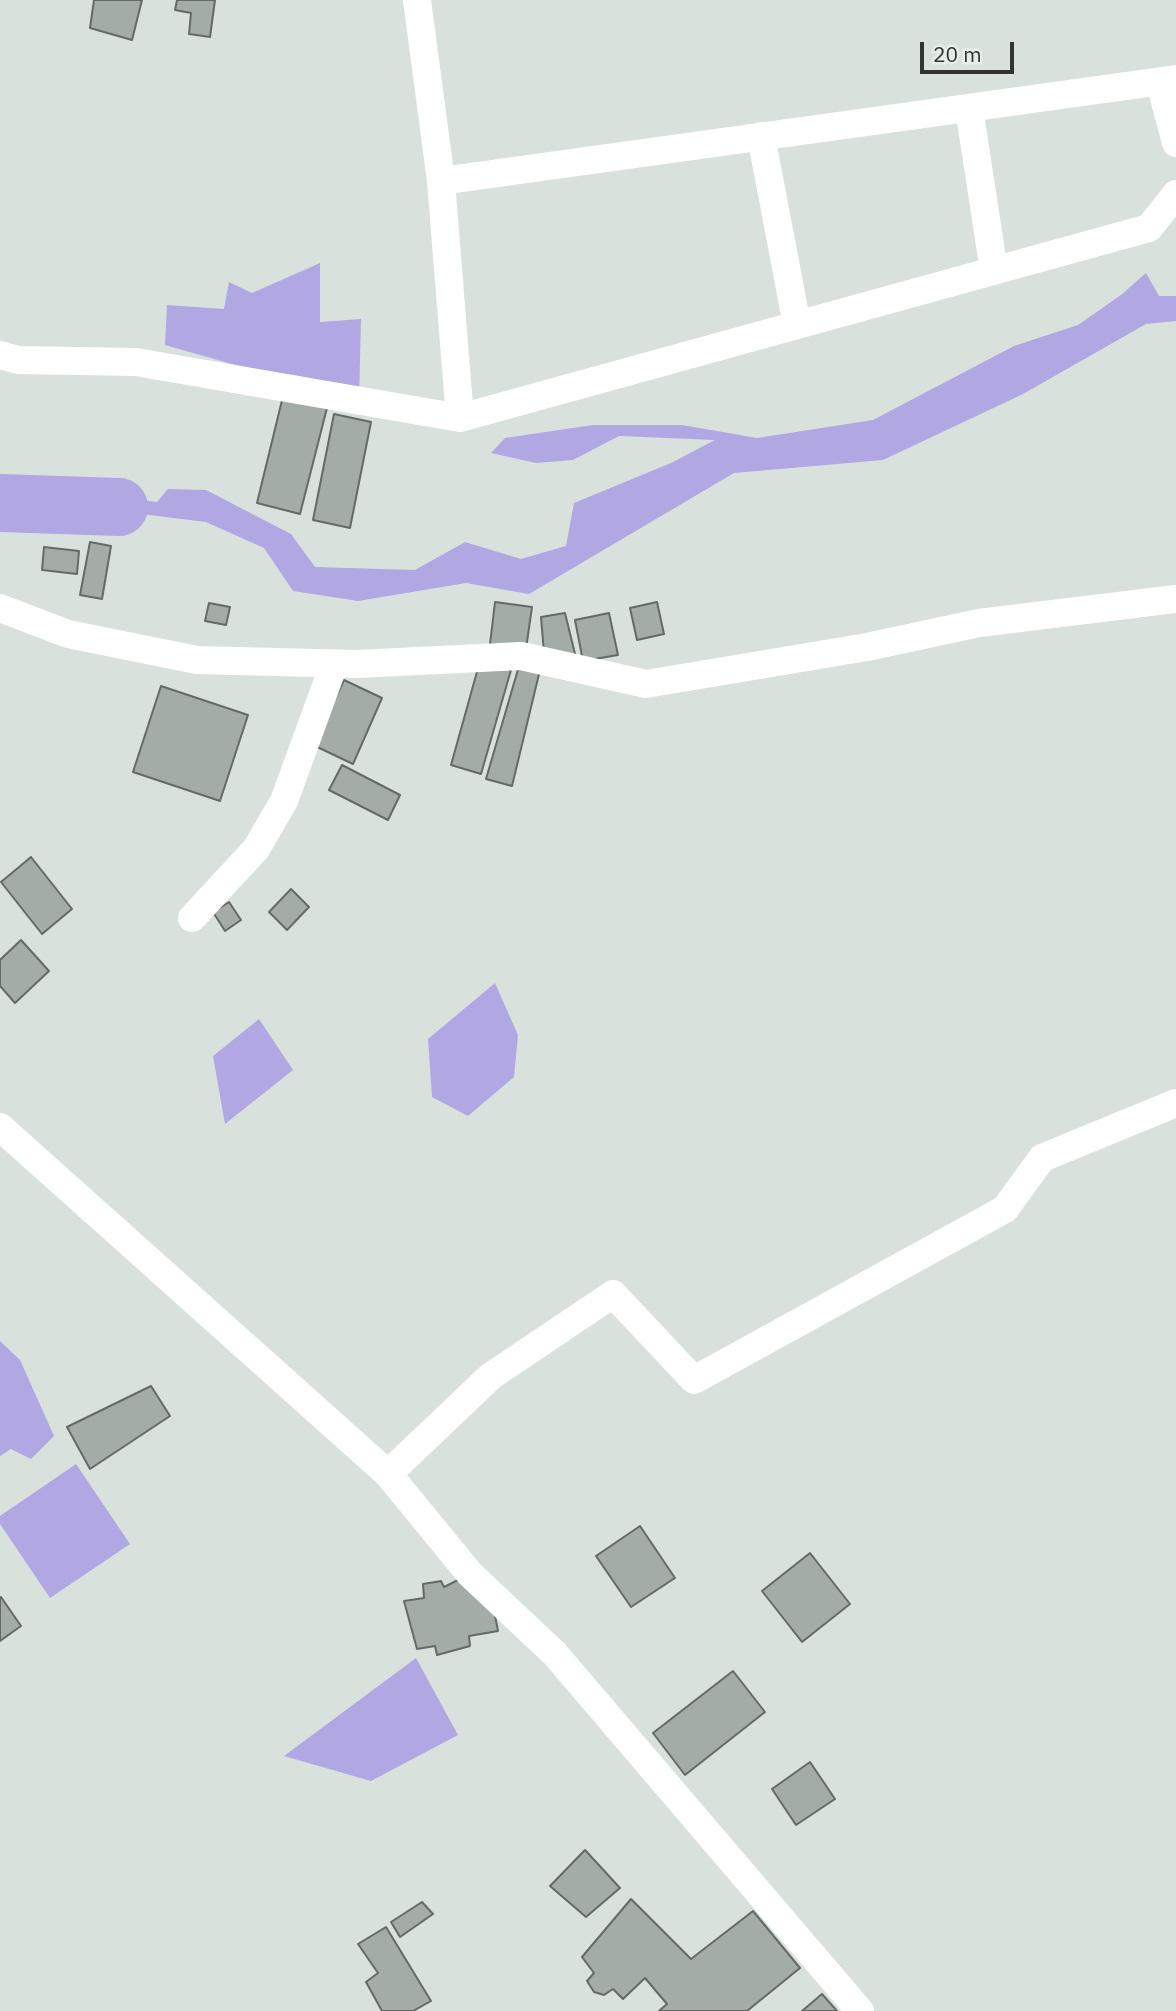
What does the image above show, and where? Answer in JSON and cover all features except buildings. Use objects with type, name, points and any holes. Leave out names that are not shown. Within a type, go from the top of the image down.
[{"type":"street","points":[[417,0],[441,181],[460,418]]},
{"type":"street","points":[[441,181],[1168,80],[1176,143]]},
{"type":"street","points":[[970,108],[994,271]]},
{"type":"street","points":[[761,136],[797,325]]},
{"type":"street","points":[[0,355],[18,360],[136,362],[460,418],[1149,228],[1176,194]]},
{"type":"street","points":[[0,608],[68,634],[197,660],[334,664],[521,656],[646,684],[867,647],[979,623],[1176,599]]},
{"type":"street","points":[[192,918],[256,849],[284,801],[334,664]]},
{"type":"street","points":[[388,1474],[491,1376],[613,1294],[694,1380],[1005,1209],[1042,1158],[1176,1102]]},
{"type":"street","points":[[0,1127],[388,1474],[470,1574],[555,1654],[860,2011]]},
{"type":"shaded area","points":[[320,263],[320,322],[361,319],[359,400],[165,345],[167,305],[224,309],[229,282],[252,293]]},
{"type":"shaded area","points":[[1146,273],[1159,296],[1176,296],[1176,321],[1146,324],[1023,394],[883,460],[734,473],[529,594],[466,583],[358,601],[293,591],[264,548],[206,522],[125,512],[27,530],[0,522],[0,502],[25,509],[83,493],[157,502],[168,489],[206,490],[291,534],[315,567],[415,570],[465,542],[521,559],[566,546],[574,503],[671,463],[715,440],[619,436],[573,460],[536,463],[491,453],[505,438],[593,425],[682,425],[757,438],[873,420],[1014,346],[1078,325],[1121,295]]},
{"type":"shaded area","points":[[495,983],[518,1035],[514,1077],[468,1116],[432,1097],[428,1039]]},
{"type":"shaded area","points":[[259,1019],[293,1070],[225,1124],[213,1056]]},
{"type":"shaded area","points":[[0,1341],[20,1360],[54,1436],[31,1459],[11,1449],[0,1456]]},
{"type":"shaded area","points":[[76,1464],[130,1544],[50,1598],[0,1524],[0,1516]]},
{"type":"shaded area","points":[[416,1658],[458,1735],[371,1781],[284,1756]]},
{"type":"waterway","points":[[0,503],[119,507]]}]
